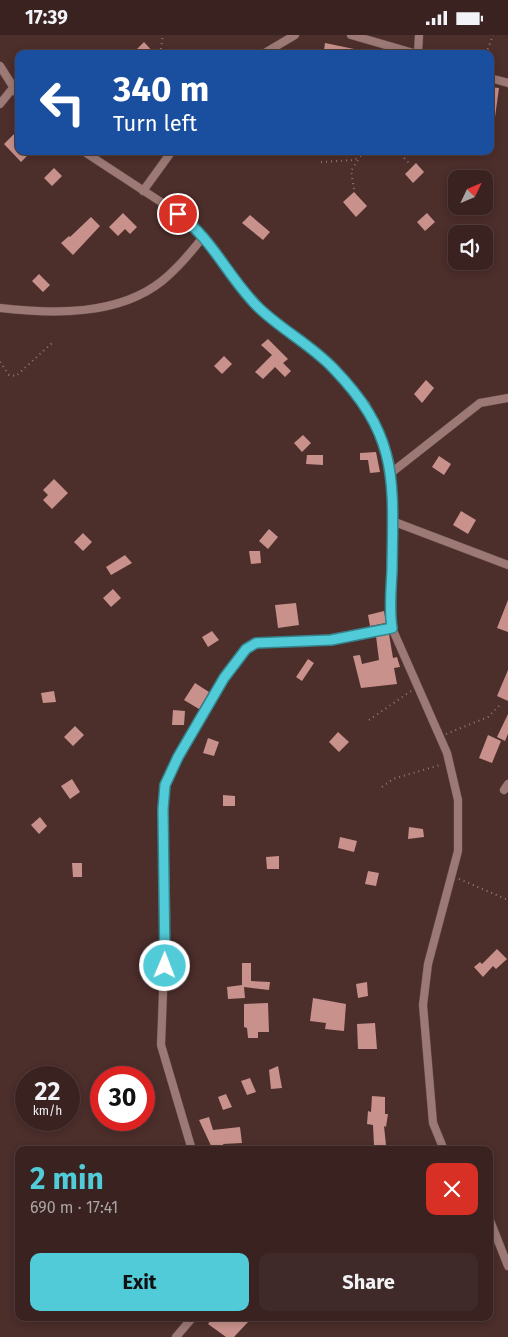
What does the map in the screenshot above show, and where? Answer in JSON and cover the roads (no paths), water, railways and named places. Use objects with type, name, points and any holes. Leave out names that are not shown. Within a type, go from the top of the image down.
[{"type":"street","points":[[270,50],[295,35]]},
{"type":"street","points":[[351,35],[404,50]]},
{"type":"street","points":[[418,50],[419,35]]},
{"type":"street","points":[[0,66],[15,91]]},
{"type":"street","points":[[494,79],[508,83]]},
{"type":"street","points":[[0,104],[13,89]]},
{"type":"street","points":[[89,155],[192,224],[204,236],[248,297],[267,316],[329,364],[366,405],[385,445],[390,473],[392,521],[392,628],[450,763],[455,781],[460,820],[458,851],[428,964],[423,1005],[433,1123],[442,1146]]},
{"type":"street","points":[[142,191],[169,155]]},
{"type":"street","points":[[0,308],[77,310],[94,309],[117,304],[147,292],[162,281],[204,236]]},
{"type":"street","points":[[390,473],[480,403],[508,398]]},
{"type":"street","points":[[392,521],[508,565]]},
{"type":"street","points":[[191,1146],[162,1045],[166,915],[163,809],[167,778],[224,678],[246,649],[262,642],[309,642],[392,628]]},
{"type":"street","points":[[493,1228],[508,1266]]},
{"type":"street","points":[[176,1337],[190,1321]]}]
